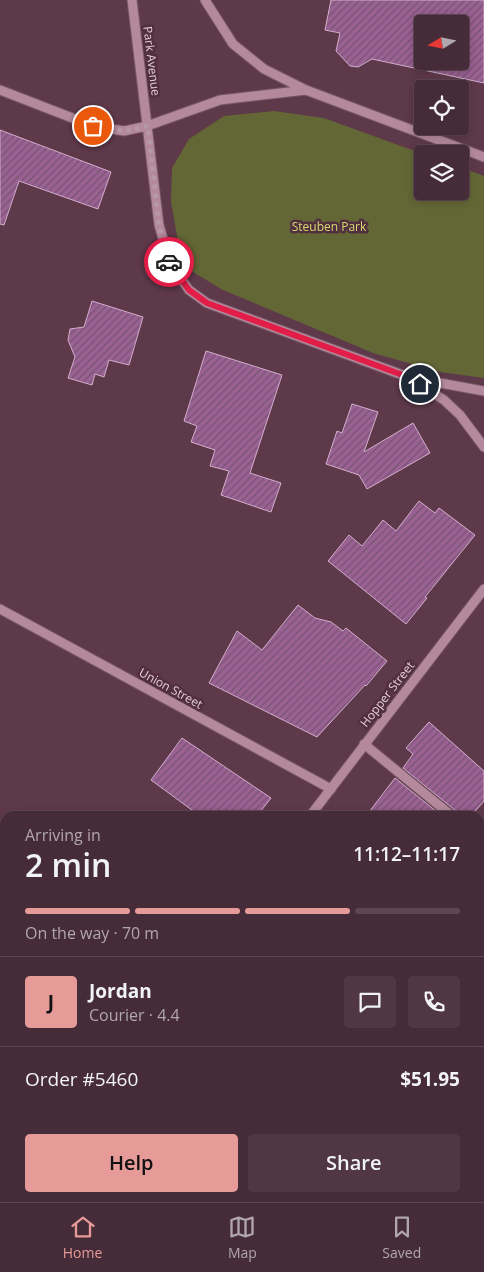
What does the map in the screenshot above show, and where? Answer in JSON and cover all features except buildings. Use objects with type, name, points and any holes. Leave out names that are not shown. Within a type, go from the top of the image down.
[{"type":"street","name":"Park Avenue","points":[[132,0],[148,126]]},
{"type":"street","points":[[205,0],[234,44],[264,69],[306,90],[484,157]]},
{"type":"street","points":[[0,90],[93,126],[124,131],[148,126],[220,100],[306,90]]},
{"type":"street","points":[[148,126],[159,226],[170,263],[189,290],[207,303],[408,377],[484,391]]},
{"type":"street","points":[[408,377],[444,400],[460,415],[484,447]]},
{"type":"street","name":"Hopper Street","points":[[314,811],[484,588]]},
{"type":"street","name":"Union Street","points":[[0,609],[331,789]]},
{"type":"street","points":[[364,744],[446,811]]},
{"type":"green space","name":"Steuben Park","points":[[274,111],[324,118],[414,151],[414,200],[469,200],[469,170],[484,176],[484,378],[440,372],[373,353],[223,290],[193,272],[179,247],[171,202],[172,168],[189,139],[224,116]]},
{"type":"way so far","points":[[93,126],[124,131],[148,126],[159,226],[169,262]]},
{"type":"route","points":[[169,262],[189,290],[207,303],[408,377],[420,384]]}]
